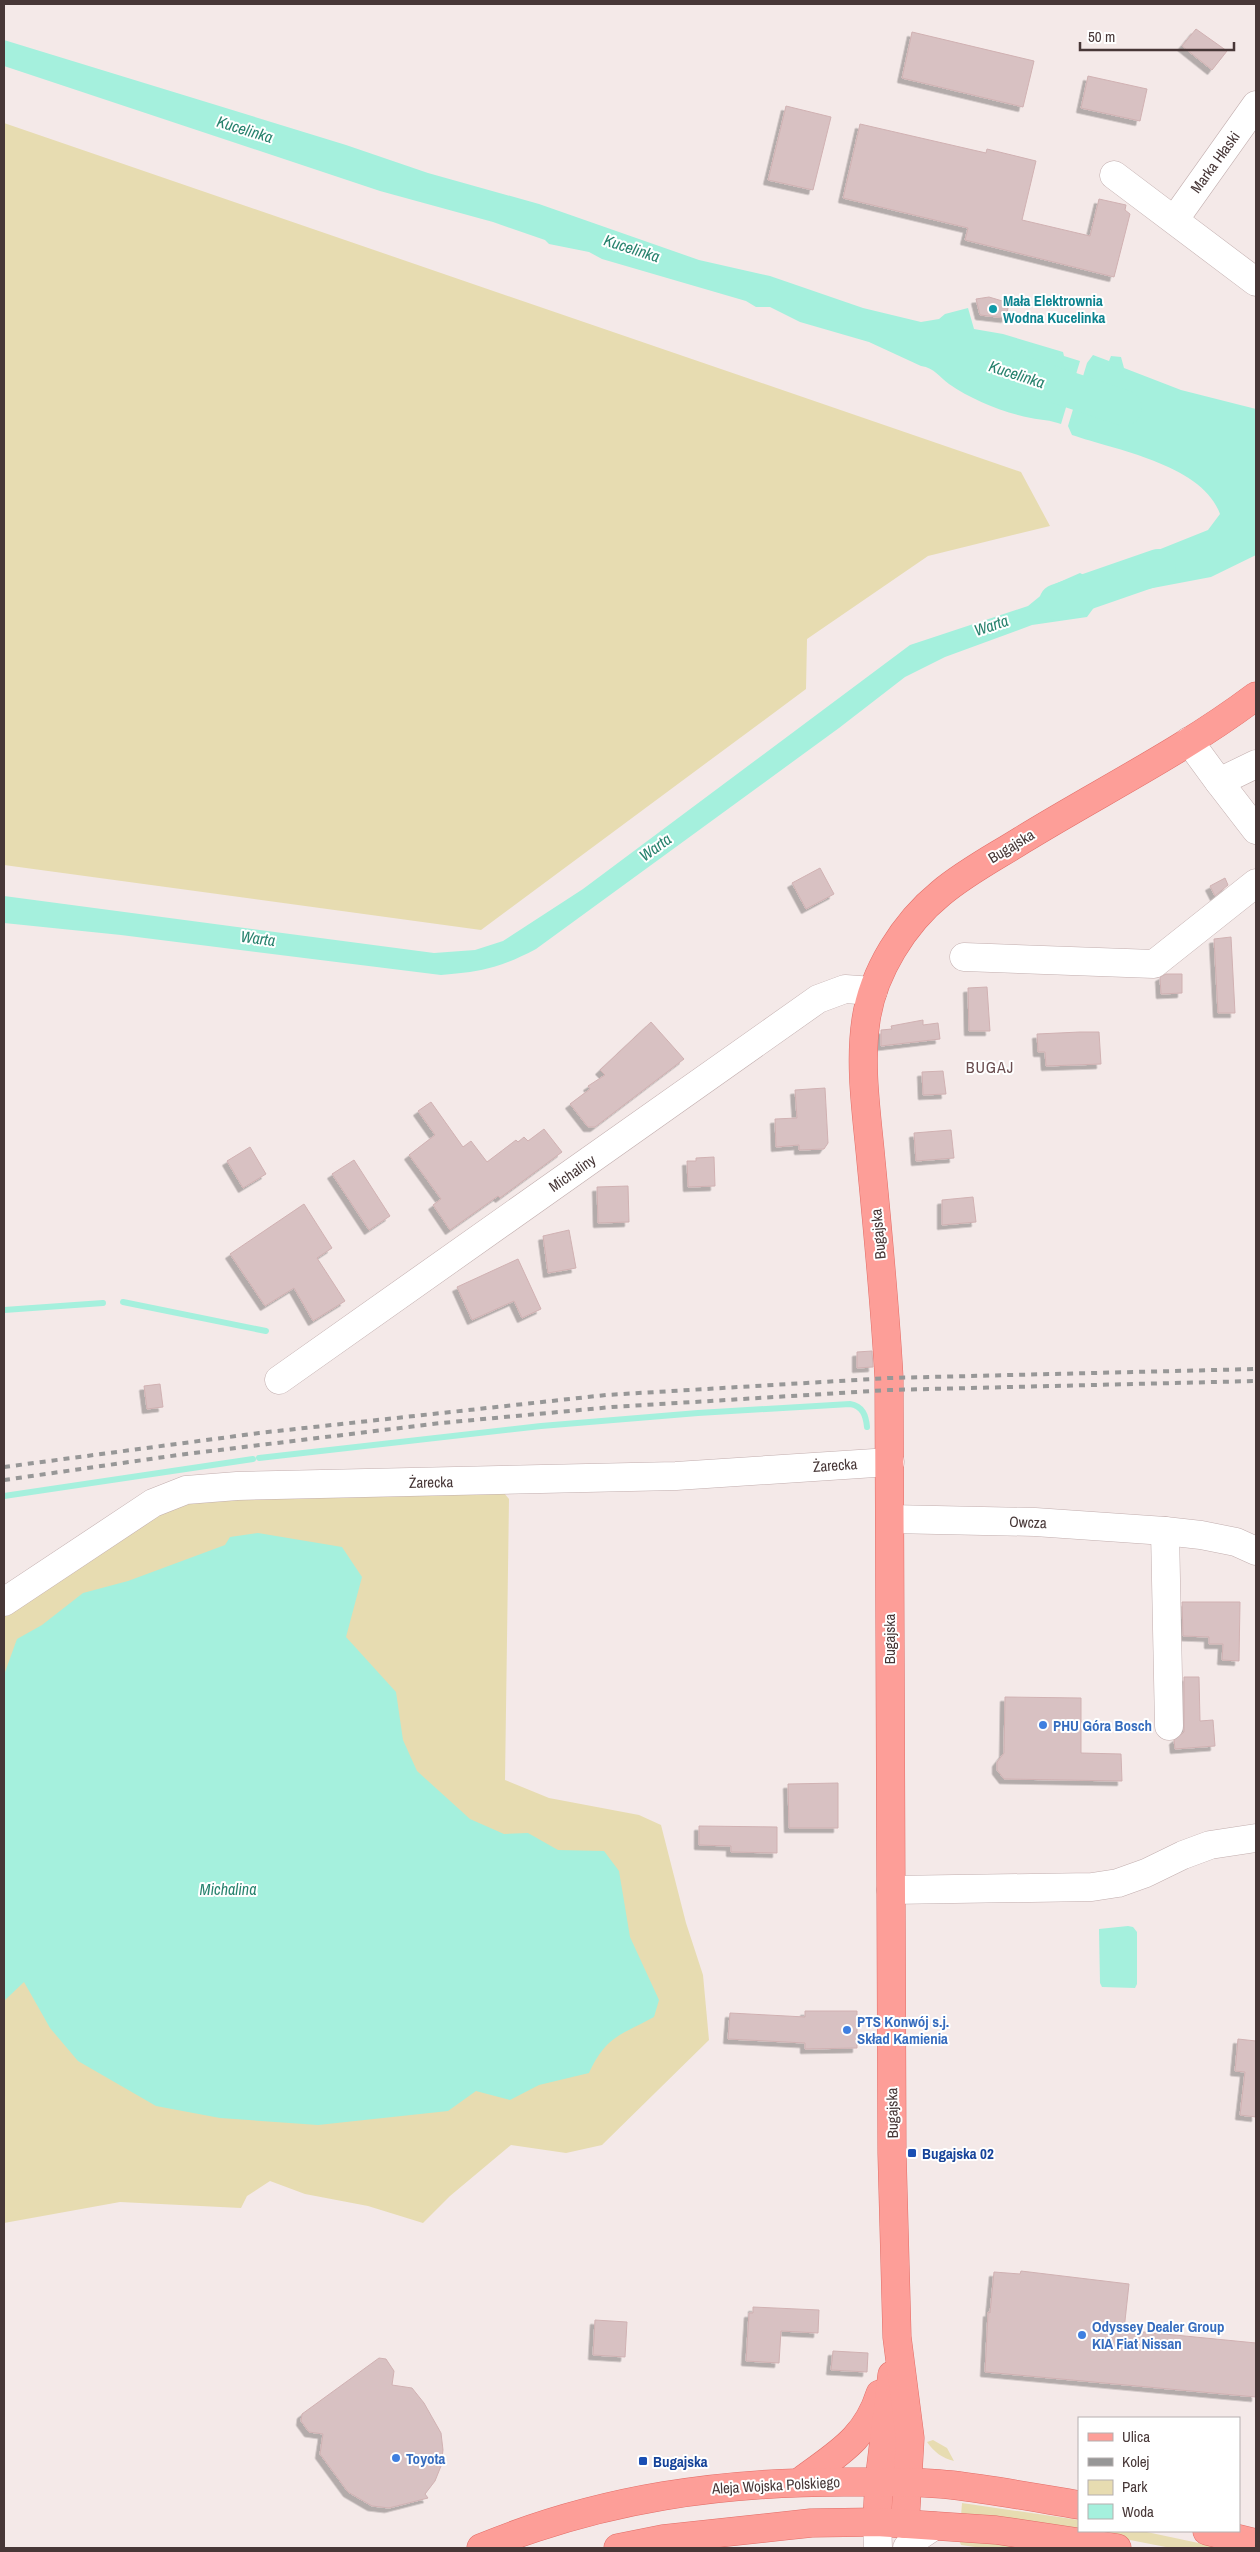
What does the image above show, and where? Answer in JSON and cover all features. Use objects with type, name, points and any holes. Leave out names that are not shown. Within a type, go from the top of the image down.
[{"type":"main road","name":"Bugajska","points":[[906,2536],[910,2438],[896,2337],[892,2153],[890,1462],[886,1318],[866,1102],[864,1052],[866,1020],[873,991],[898,940],[917,916],[940,893],[964,875],[1228,717],[1256,696]]},
{"type":"main road","name":"Bugajska","points":[[877,2535],[879,2482],[896,2337]]},
{"type":"main road","points":[[801,2481],[848,2446],[868,2424],[896,2337]]},
{"type":"main road","name":"Aleja Wojska Polskiego","points":[[481,2548],[515,2534],[646,2498],[703,2488],[801,2481],[907,2483],[957,2486],[1078,2505]]},
{"type":"main road","points":[[618,2548],[663,2539],[811,2523],[877,2535],[906,2536],[934,2526],[1038,2535],[1117,2548]]},
{"type":"main road","points":[[1211,2532],[1256,2543]]},
{"type":"street","name":"Marka Hłaski","points":[[1175,219],[1256,105]]},
{"type":"street","points":[[1114,175],[1175,219],[1256,282]]},
{"type":"street","points":[[1189,741],[1256,830]]},
{"type":"street","points":[[1219,782],[1256,764]]},
{"type":"street","points":[[964,957],[1154,964],[1256,883]]},
{"type":"street","name":"Michaliny","points":[[279,1380],[818,999],[845,989],[873,991]]},
{"type":"street","name":"Żarecka","points":[[4,1602],[153,1502],[186,1490],[237,1486],[676,1476],[890,1462]]},
{"type":"street","name":"Owcza","points":[[890,1518],[1035,1522],[1165,1531],[1201,1535],[1236,1542],[1256,1551]]},
{"type":"street","points":[[1165,1531],[1169,1726]]},
{"type":"street","points":[[891,1890],[1092,1887],[1118,1883],[1146,1873],[1183,1854],[1210,1845],[1256,1838]]},
{"type":"green space","points":[[4,123],[1021,472],[1050,526],[928,556],[807,639],[806,689],[481,930],[4,865]]},
{"type":"green space","name":"Michalina","points":[[494,1481],[509,1499],[505,1780],[549,1798],[639,1815],[661,1825],[686,1923],[703,1975],[709,2040],[602,2145],[566,2153],[511,2145],[450,2196],[423,2223],[368,2206],[305,2194],[270,2181],[247,2196],[241,2208],[120,2202],[4,2223],[4,1608],[181,1498],[370,1497]]},
{"type":"green space","points":[[933,2440],[947,2448],[954,2461],[932,2449],[927,2442]]},
{"type":"green space","points":[[962,2503],[1078,2520],[1078,2530],[961,2516]]},
{"type":"green space","points":[[1089,2532],[1147,2532],[1222,2548],[1171,2548]]},
{"type":"green space","points":[[959,2540],[1037,2548],[982,2548],[961,2545]]},
{"type":"water","points":[[4,40],[346,145],[428,173],[539,204],[699,260],[770,276],[863,308],[921,322],[939,319],[945,314],[968,308],[974,329],[1003,334],[1063,352],[1064,356],[1080,361],[1061,424],[1021,416],[989,405],[958,390],[930,369],[869,342],[800,322],[770,307],[756,307],[746,301],[602,259],[589,252],[549,244],[545,240],[493,222],[380,191],[4,66]]},
{"type":"water","points":[[1093,355],[1109,361],[1111,356],[1121,357],[1124,368],[1181,390],[1256,409],[1256,555],[1211,577],[1116,595],[1108,570],[1208,530],[1220,514],[1211,497],[1196,483],[1177,471],[1134,454],[1072,435],[1068,426],[1087,363]]},
{"type":"water","points":[[1080,573],[1092,579],[1100,574],[1108,599],[1098,602],[1087,617],[1032,625],[945,657],[905,677],[839,728],[536,949],[501,965],[441,975],[121,935],[4,923],[4,896],[434,953],[475,950],[503,941],[583,889],[910,645],[1028,606],[1055,584]]},
{"type":"water","name":"Michalina","points":[[258,1533],[342,1547],[362,1577],[346,1637],[396,1692],[403,1740],[417,1771],[470,1819],[504,1834],[528,1833],[558,1850],[604,1851],[619,1871],[630,1937],[659,2000],[654,2017],[623,2033],[608,2044],[595,2061],[589,2073],[539,2085],[510,2100],[476,2091],[448,2111],[318,2125],[220,2118],[156,2106],[78,2061],[50,2028],[24,1982],[4,2001],[4,1675],[17,1639],[42,1625],[83,1593],[128,1581],[225,1545],[230,1537]]},
{"type":"water","points":[[1133,1927],[1137,1932],[1137,1984],[1135,1988],[1102,1987],[1100,1983],[1099,1929]]},
{"type":"building","points":[[1196,29],[1227,51],[1212,70],[1182,46]]},
{"type":"building","points":[[912,32],[1034,61],[1023,107],[902,78]]},
{"type":"building","points":[[1088,76],[1147,89],[1140,121],[1081,108]]},
{"type":"building","points":[[786,106],[831,117],[813,190],[768,180]]},
{"type":"building","points":[[860,124],[986,153],[987,149],[1036,161],[1022,220],[1090,236],[1099,199],[1126,205],[1125,210],[1130,214],[1114,277],[965,240],[968,228],[843,198]]},
{"type":"building","name":"Mała Elektrownia Wodna Kucelinka","points":[[989,297],[1009,303],[1006,318],[980,315],[976,299]]},
{"type":"building","points":[[820,868],[834,894],[806,909],[792,883]]},
{"type":"building","points":[[1225,878],[1228,885],[1215,896],[1210,886]]},
{"type":"building","points":[[1231,937],[1235,1013],[1218,1013],[1214,939]]},
{"type":"building","points":[[1166,974],[1182,974],[1182,993],[1161,994],[1160,977]]},
{"type":"building","points":[[987,987],[990,1031],[969,1031],[968,988]]},
{"type":"building","points":[[923,1020],[923,1025],[938,1023],[940,1039],[881,1046],[881,1030],[892,1029],[891,1026]]},
{"type":"building","points":[[651,1022],[684,1059],[595,1127],[588,1127],[570,1104],[590,1089],[588,1086],[605,1075],[600,1070]]},
{"type":"building","points":[[1099,1032],[1101,1064],[1046,1066],[1045,1052],[1038,1052],[1037,1034]]},
{"type":"building","points":[[943,1071],[946,1094],[923,1095],[922,1072]]},
{"type":"building","points":[[825,1088],[828,1143],[824,1149],[799,1150],[799,1145],[776,1147],[775,1119],[797,1118],[795,1090]]},
{"type":"building","points":[[431,1102],[463,1147],[471,1141],[487,1162],[516,1140],[518,1142],[524,1137],[528,1141],[544,1129],[562,1152],[500,1198],[498,1196],[450,1230],[433,1205],[441,1199],[409,1155],[435,1135],[418,1111]]},
{"type":"building","points":[[951,1130],[954,1158],[916,1161],[914,1133]]},
{"type":"building","points":[[250,1147],[266,1174],[243,1188],[227,1161]]},
{"type":"building","points":[[714,1157],[715,1186],[688,1187],[687,1161],[696,1161],[696,1158]]},
{"type":"building","points":[[354,1160],[390,1216],[369,1230],[332,1174]]},
{"type":"building","points":[[628,1186],[629,1222],[598,1223],[597,1187]]},
{"type":"building","points":[[973,1197],[976,1222],[942,1225],[942,1200]]},
{"type":"building","points":[[304,1204],[332,1248],[317,1258],[345,1301],[313,1321],[294,1288],[265,1306],[230,1254]]},
{"type":"building","points":[[569,1230],[576,1268],[548,1273],[543,1236]]},
{"type":"building","points":[[518,1259],[541,1309],[522,1318],[514,1301],[472,1320],[457,1287]]},
{"type":"building","points":[[872,1351],[873,1367],[857,1368],[857,1352]]},
{"type":"building","points":[[160,1384],[163,1407],[147,1409],[144,1386]]},
{"type":"building","points":[[1182,1602],[1240,1602],[1239,1661],[1222,1660],[1223,1644],[1209,1644],[1209,1637],[1183,1636]]},
{"type":"building","points":[[1184,1677],[1199,1677],[1200,1721],[1213,1720],[1215,1746],[1175,1749],[1174,1740],[1184,1732]]},
{"type":"building","name":"PHU Góra Bosch","points":[[1005,1697],[1081,1698],[1081,1753],[1121,1754],[1122,1781],[1004,1779],[997,1770],[997,1762],[1004,1753]]},
{"type":"building","points":[[838,1783],[838,1828],[789,1828],[788,1784]]},
{"type":"building","points":[[699,1826],[777,1827],[777,1853],[731,1852],[731,1846],[699,1845]]},
{"type":"building","points":[[805,2011],[857,2011],[857,2048],[805,2049],[805,2043],[728,2039],[730,2013],[805,2017]]},
{"type":"building","points":[[1238,2039],[1256,2041],[1256,2117],[1240,2115],[1245,2072],[1235,2071]]},
{"type":"building","name":"Odyssey Dealer Group KIA Fiat Nissan","points":[[1021,2271],[1129,2284],[1124,2330],[1256,2343],[1256,2397],[985,2372],[988,2312],[990,2313],[994,2272],[1020,2274]]},
{"type":"building","points":[[753,2307],[819,2310],[818,2333],[781,2331],[779,2363],[746,2361],[749,2313],[753,2313]]},
{"type":"building","points":[[595,2320],[627,2322],[625,2357],[593,2355]]},
{"type":"building","points":[[833,2351],[868,2353],[867,2372],[831,2370]]},
{"type":"building","points":[[379,2358],[386,2359],[394,2371],[392,2385],[412,2388],[424,2403],[441,2433],[443,2450],[441,2466],[435,2481],[425,2494],[428,2498],[389,2508],[372,2506],[348,2492],[320,2454],[323,2434],[309,2432],[301,2421],[302,2414]]},
{"type":"waterway","name":"Kucelinka","points":[[1023,374],[1124,408]]},
{"type":"waterway","name":"Warta","points":[[1057,602],[1158,567]]},
{"type":"waterway","points":[[123,1302],[266,1331]]},
{"type":"waterway","points":[[4,1310],[103,1303]]},
{"type":"waterway","points":[[259,1458],[541,1426],[698,1413],[850,1404],[861,1409],[866,1419],[867,1427]]},
{"type":"waterway","points":[[4,1496],[253,1459]]},
{"type":"railway","points":[[4,1467],[259,1433],[606,1395],[889,1378],[1256,1369]]},
{"type":"railway","points":[[4,1480],[178,1455],[441,1423],[612,1407],[889,1390],[1256,1381]]},
{"type":"place","name":"Mała Elektrownia Wodna Kucelinka","points":[[993,309]]},
{"type":"place","name":"PHU Góra Bosch","points":[[1043,1725]]},
{"type":"place","name":"PTS Konwój s.j. Skład Kamienia","points":[[847,2030]]},
{"type":"place","name":"Bugajska 02","points":[[912,2153]]},
{"type":"place","name":"Odyssey Dealer Group KIA Fiat Nissan","points":[[1082,2335]]},
{"type":"place","name":"Toyota","points":[[396,2458]]},
{"type":"place","name":"Bugajska","points":[[643,2461]]},
{"type":"district","name":"BUGAJ","points":[[990,1067]]}]
